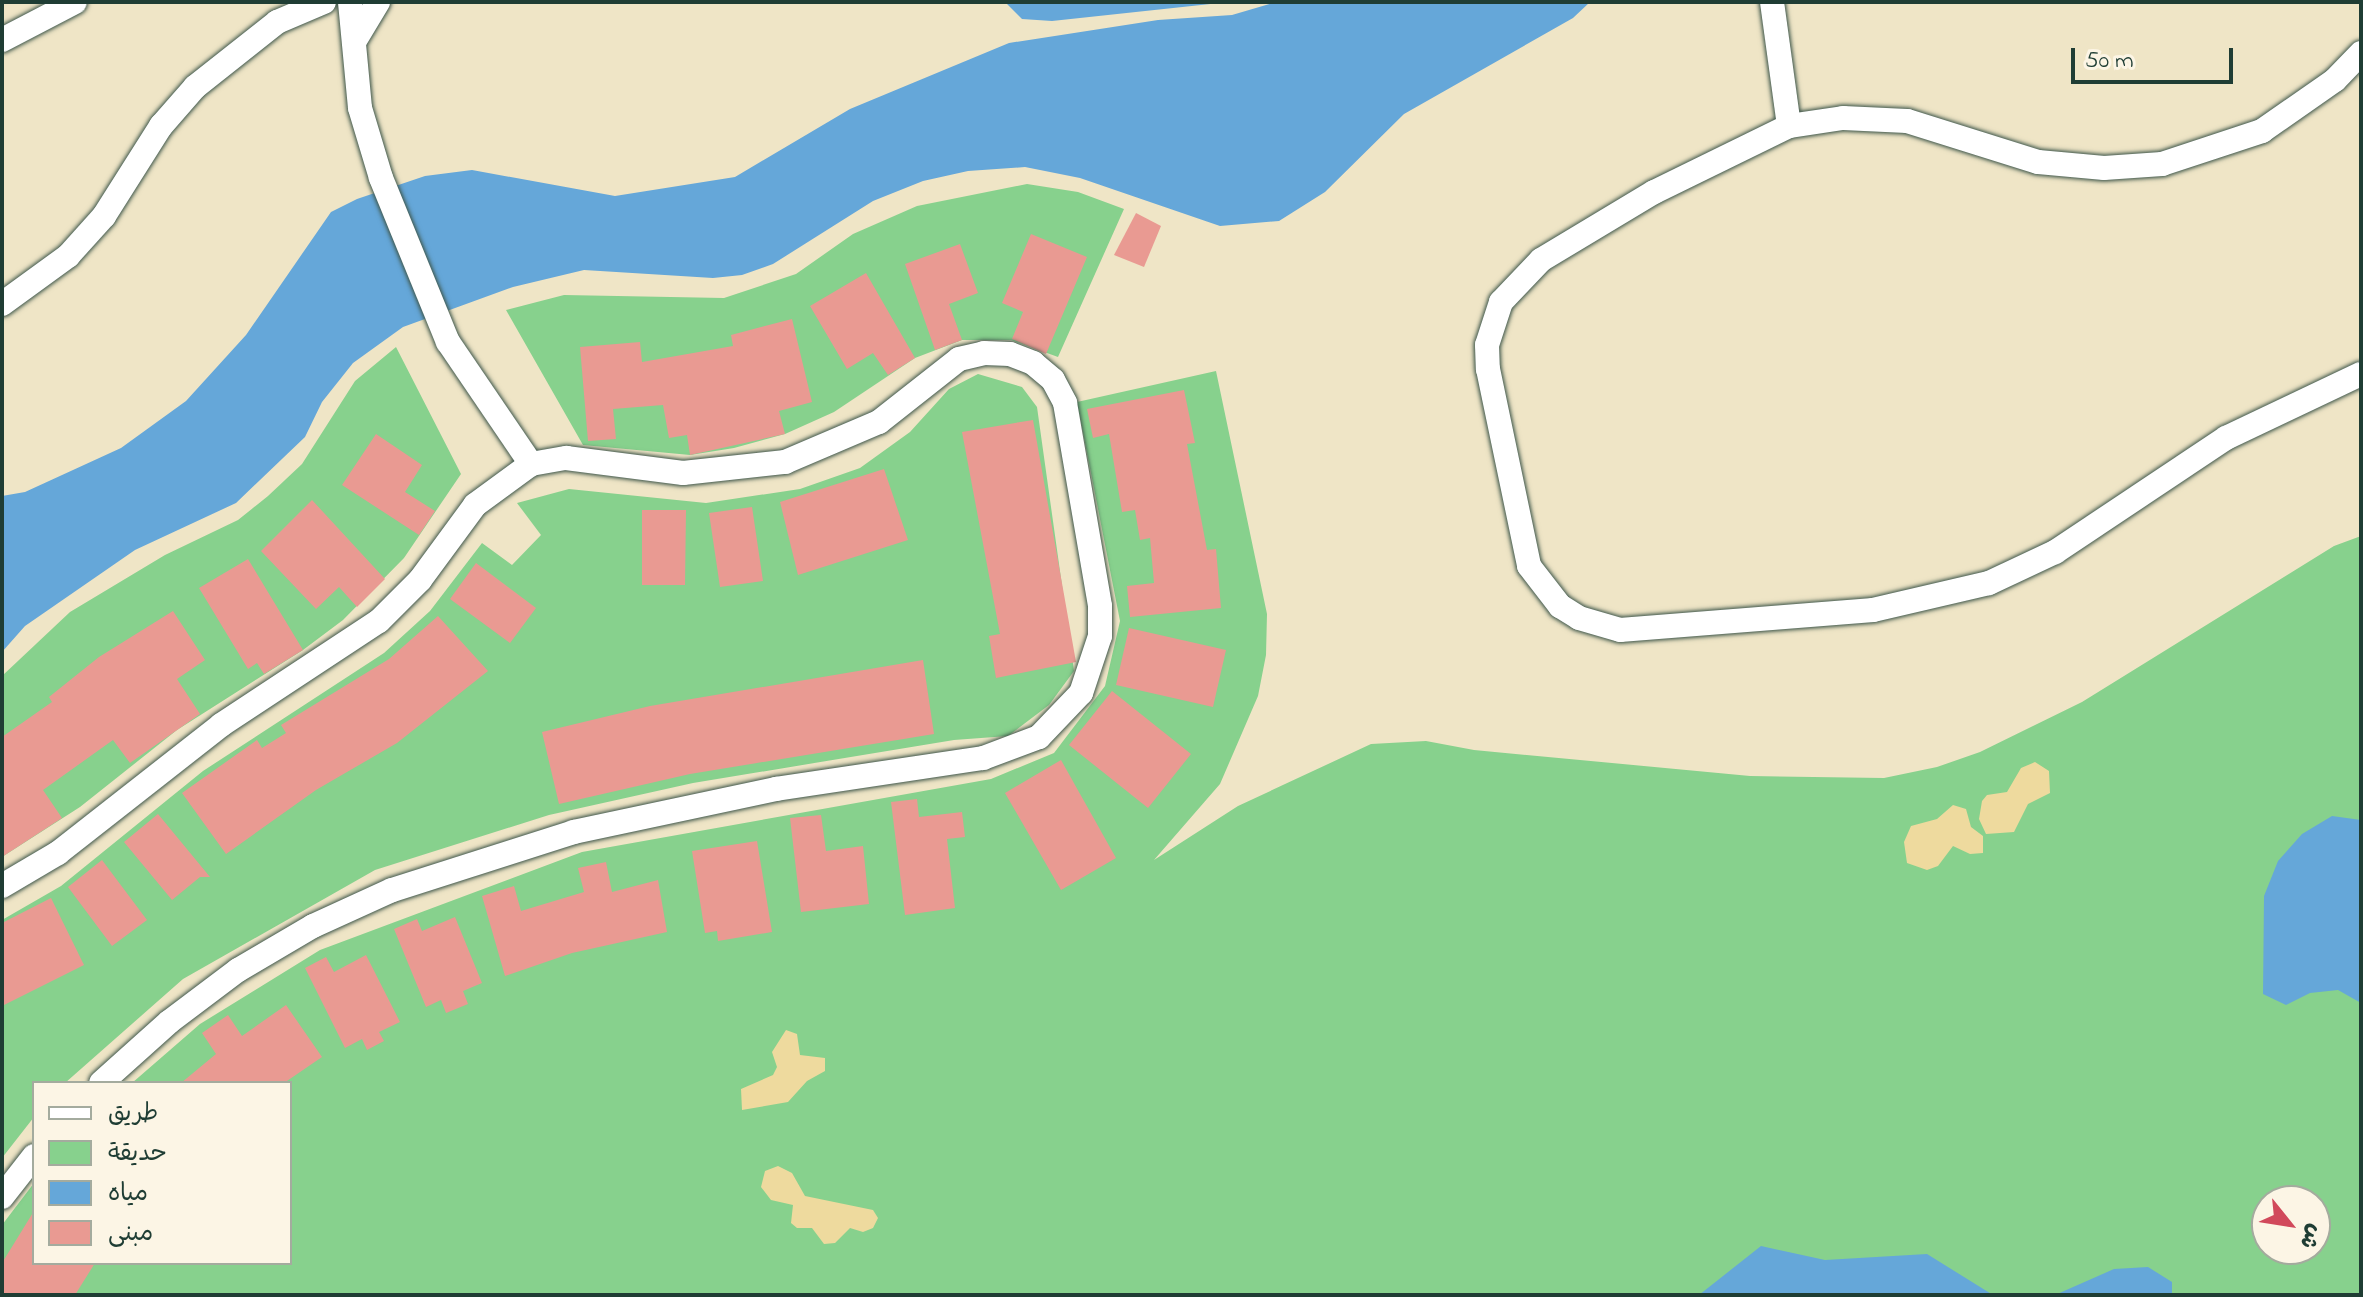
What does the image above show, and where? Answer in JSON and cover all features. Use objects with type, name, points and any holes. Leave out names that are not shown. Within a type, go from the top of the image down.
[{"type":"lane","points":[[2,40],[75,2]]},
{"type":"lane","points":[[2,304],[68,256],[104,216],[161,126],[195,87],[271,12],[324,2]]},
{"type":"lane","points":[[350,2],[355,71],[381,178],[448,342],[531,464]]},
{"type":"lane","points":[[354,42],[378,2]]},
{"type":"lane","points":[[1772,2],[1781,91],[1789,126]]},
{"type":"lane","points":[[2361,53],[2335,80],[2262,131],[2162,164],[2104,168],[2038,162],[1907,121],[1843,118],[1789,126],[1595,226],[1531,267],[1501,302],[1487,345],[1488,369],[1522,544],[1544,590],[1579,618],[1601,627],[1644,630],[1873,610],[1989,583],[2055,552],[2226,438],[2361,374]]},
{"type":"lane","points":[[2,886],[58,853],[221,725],[379,621],[420,580],[475,505],[531,464],[577,459],[683,473],[785,462],[879,422],[959,359],[1010,354],[1033,363],[1053,380],[1072,428],[1100,606],[1094,666],[1063,717],[1012,751],[675,809],[507,851],[392,890],[313,926],[238,970],[169,1022],[103,1081]]},
{"type":"lane","points":[[2,1197],[32,1159]]},
{"type":"green space","points":[[1027,184],[1078,192],[1124,209],[1058,357],[1011,340],[962,340],[915,358],[834,412],[785,434],[734,448],[690,455],[583,445],[506,310],[564,295],[724,298],[796,274],[853,234],[917,206]]},
{"type":"green space","points":[[396,347],[461,474],[404,558],[343,620],[303,650],[177,730],[80,807],[2,857],[2,676],[70,612],[165,555],[238,520],[268,496],[302,464],[355,381]]},
{"type":"green space","points":[[1216,371],[1267,614],[1266,655],[1258,696],[1220,784],[1154,860],[1238,806],[1371,744],[1426,741],[1474,750],[1750,776],[1884,778],[1937,767],[1980,752],[2082,702],[2334,546],[2361,536],[2361,1295],[2,1295],[2,1225],[32,1186],[32,1265],[292,1265],[292,1081],[134,1081],[200,1024],[320,950],[582,852],[991,779],[1054,753],[1105,686],[1120,621],[1077,402]]},
{"type":"green space","points":[[978,374],[1022,387],[1037,407],[1074,671],[1049,705],[1008,736],[954,740],[693,783],[549,815],[375,870],[183,979],[67,1081],[32,1081],[32,1120],[2,1158],[2,920],[61,886],[203,771],[384,653],[430,611],[482,543],[512,565],[541,535],[517,503],[569,489],[706,503],[800,489],[860,468],[910,432],[949,389]]},
{"type":"sand","points":[[2035,762],[2049,771],[2050,793],[2028,804],[2014,832],[1986,834],[1979,819],[1982,801],[1987,795],[2007,792],[2021,768]]},
{"type":"sand","points":[[1953,805],[1966,809],[1971,827],[1983,836],[1983,853],[1970,854],[1953,846],[1938,866],[1927,870],[1907,863],[1904,842],[1911,826],[1937,819]]},
{"type":"sand","points":[[786,1030],[797,1034],[800,1055],[825,1058],[825,1071],[807,1081],[788,1102],[742,1110],[741,1089],[773,1075],[777,1067],[772,1052]]},
{"type":"sand","points":[[778,1166],[792,1173],[805,1196],[873,1210],[878,1218],[873,1228],[863,1232],[850,1228],[835,1243],[824,1244],[812,1228],[797,1228],[791,1223],[793,1205],[771,1200],[761,1187],[765,1171]]},
{"type":"water","points":[[1005,2],[1229,2],[1052,21],[1022,19]]},
{"type":"water","points":[[1276,2],[1590,2],[1573,18],[1404,114],[1325,192],[1279,221],[1220,226],[1080,178],[1025,167],[968,171],[923,181],[873,201],[773,264],[742,275],[713,278],[584,270],[513,287],[403,327],[353,363],[322,402],[305,437],[236,503],[135,550],[25,626],[2,652],[2,496],[25,492],[121,448],[186,401],[246,335],[331,212],[357,199],[425,176],[472,170],[615,196],[735,177],[850,109],[1009,43],[1158,20],[1232,15]]},
{"type":"water","points":[[2332,816],[2361,820],[2361,1003],[2338,990],[2310,993],[2286,1005],[2263,994],[2264,896],[2278,861],[2302,834]]},
{"type":"water","points":[[1761,1246],[1825,1260],[1927,1254],[1993,1295],[1699,1295]]},
{"type":"water","points":[[2148,1267],[2172,1282],[2172,1295],[2055,1295],[2114,1269]]},
{"type":"building","points":[[1136,213],[1161,226],[1144,267],[1114,255]]},
{"type":"building","points":[[1031,234],[1087,257],[1046,354],[1012,339],[1023,312],[1002,303]]},
{"type":"building","points":[[960,244],[978,293],[949,304],[962,340],[935,350],[905,264]]},
{"type":"building","points":[[866,273],[915,358],[888,375],[873,353],[847,369],[810,306]]},
{"type":"building","points":[[792,319],[812,402],[779,411],[785,434],[690,455],[687,435],[669,438],[663,405],[613,409],[616,439],[588,441],[580,347],[640,342],[642,362],[733,346],[731,335]]},
{"type":"building","points":[[1184,390],[1195,443],[1187,444],[1207,550],[1216,549],[1221,608],[1130,617],[1127,586],[1154,583],[1150,538],[1140,540],[1135,510],[1122,512],[1109,434],[1093,438],[1087,409]]},
{"type":"building","points":[[1033,420],[1076,662],[996,678],[989,636],[1000,634],[962,432]]},
{"type":"building","points":[[376,434],[422,465],[405,492],[435,511],[419,535],[342,485]]},
{"type":"building","points":[[884,469],[908,540],[798,575],[780,502]]},
{"type":"building","points":[[312,500],[385,579],[357,607],[339,587],[316,609],[261,551]]},
{"type":"building","points":[[752,507],[763,581],[720,587],[709,513]]},
{"type":"building","points":[[642,510],[686,510],[685,585],[642,585]]},
{"type":"building","points":[[248,559],[303,650],[264,674],[257,663],[248,669],[199,588]]},
{"type":"building","points":[[476,563],[536,608],[510,643],[450,599]]},
{"type":"building","points":[[173,611],[205,660],[177,679],[200,714],[130,763],[113,740],[43,790],[62,818],[2,857],[2,737],[52,702],[49,697],[99,657]]},
{"type":"building","points":[[438,616],[488,671],[397,743],[316,790],[226,854],[182,793],[257,740],[262,748],[286,733],[281,725],[389,659]]},
{"type":"building","points":[[1129,628],[1226,650],[1213,707],[1116,685]]},
{"type":"building","points":[[923,660],[934,734],[690,774],[559,804],[542,732],[650,706]]},
{"type":"building","points":[[1112,691],[1191,754],[1148,808],[1069,745]]},
{"type":"building","points":[[1061,760],[1116,858],[1061,890],[1005,793]]},
{"type":"building","points":[[917,799],[919,817],[962,812],[965,837],[947,839],[955,908],[905,915],[891,802]]},
{"type":"building","points":[[158,814],[210,877],[200,877],[172,900],[124,842]]},
{"type":"building","points":[[821,815],[826,851],[863,846],[869,904],[801,912],[790,818]]},
{"type":"building","points":[[757,841],[772,932],[718,941],[717,931],[705,933],[692,851]]},
{"type":"building","points":[[102,860],[147,920],[112,946],[68,887]]},
{"type":"building","points":[[606,862],[612,892],[658,880],[667,932],[572,953],[505,976],[482,896],[514,886],[521,911],[584,892],[578,868]]},
{"type":"building","points":[[51,898],[84,965],[2,1006],[2,923]]},
{"type":"building","points":[[455,917],[482,983],[463,991],[468,1004],[446,1013],[441,1000],[426,1007],[394,929],[417,919],[422,931]]},
{"type":"building","points":[[366,955],[400,1022],[379,1032],[384,1041],[367,1050],[362,1039],[345,1048],[305,968],[326,957],[334,972]]},
{"type":"building","points":[[286,1005],[322,1057],[287,1081],[183,1081],[216,1054],[202,1033],[228,1015],[242,1036]]},
{"type":"building","points":[[32,1214],[32,1265],[94,1265],[75,1295],[2,1295],[2,1263]]}]
